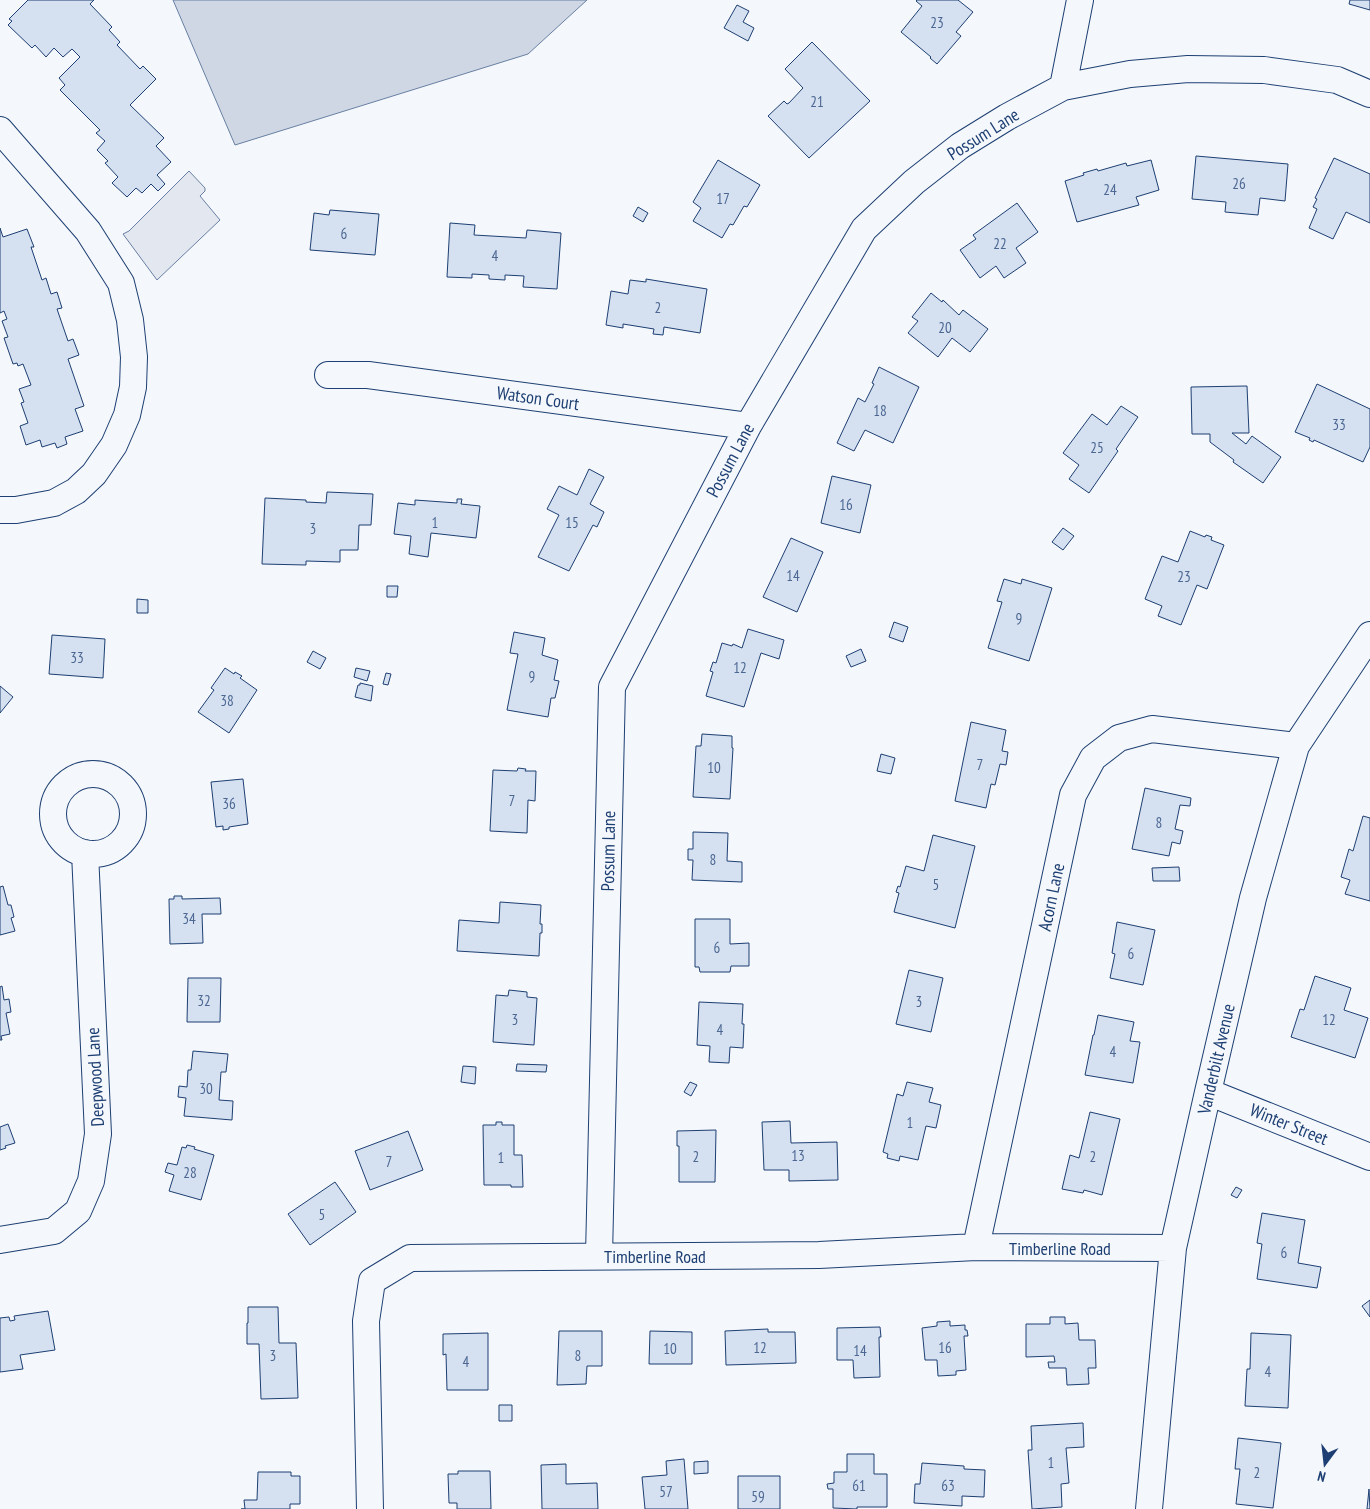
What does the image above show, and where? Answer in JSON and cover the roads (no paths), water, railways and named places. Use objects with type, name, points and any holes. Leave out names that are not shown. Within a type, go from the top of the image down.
[{"type":"street","points":[[1063,87],[1080,0]]},
{"type":"street","name":"Possum Lane","points":[[599,1256],[612,687],[748,426],[864,229],[914,182],[960,146],[1063,87],[1130,74],[1188,69],[1264,70],[1336,80],[1370,94]]},
{"type":"street","points":[[0,130],[88,231],[121,283],[130,320],[134,356],[133,387],[127,415],[114,445],[94,474],[76,491],[54,503],[16,510],[0,510]]},
{"type":"street","name":"Watson Court","points":[[328,375],[368,375],[748,426]]},
{"type":"street","name":"Vanderbilt Avenue","points":[[1149,1509],[1173,1248],[1253,898],[1296,746],[1370,635]]},
{"type":"street","name":"Acorn Lane","points":[[976,1247],[1073,795],[1093,758],[1119,738],[1152,729],[1296,746]]},
{"type":"street","name":"Deepwood Lane","points":[[0,1240],[54,1231],[78,1212],[91,1181],[98,1134],[84,853]]},
{"type":"street","name":"Winter Street","points":[[1208,1092],[1370,1157]]},
{"type":"street","name":"Timberline Road","points":[[370,1509],[366,1321],[372,1281],[410,1258],[819,1255],[976,1247],[1173,1248]]}]
